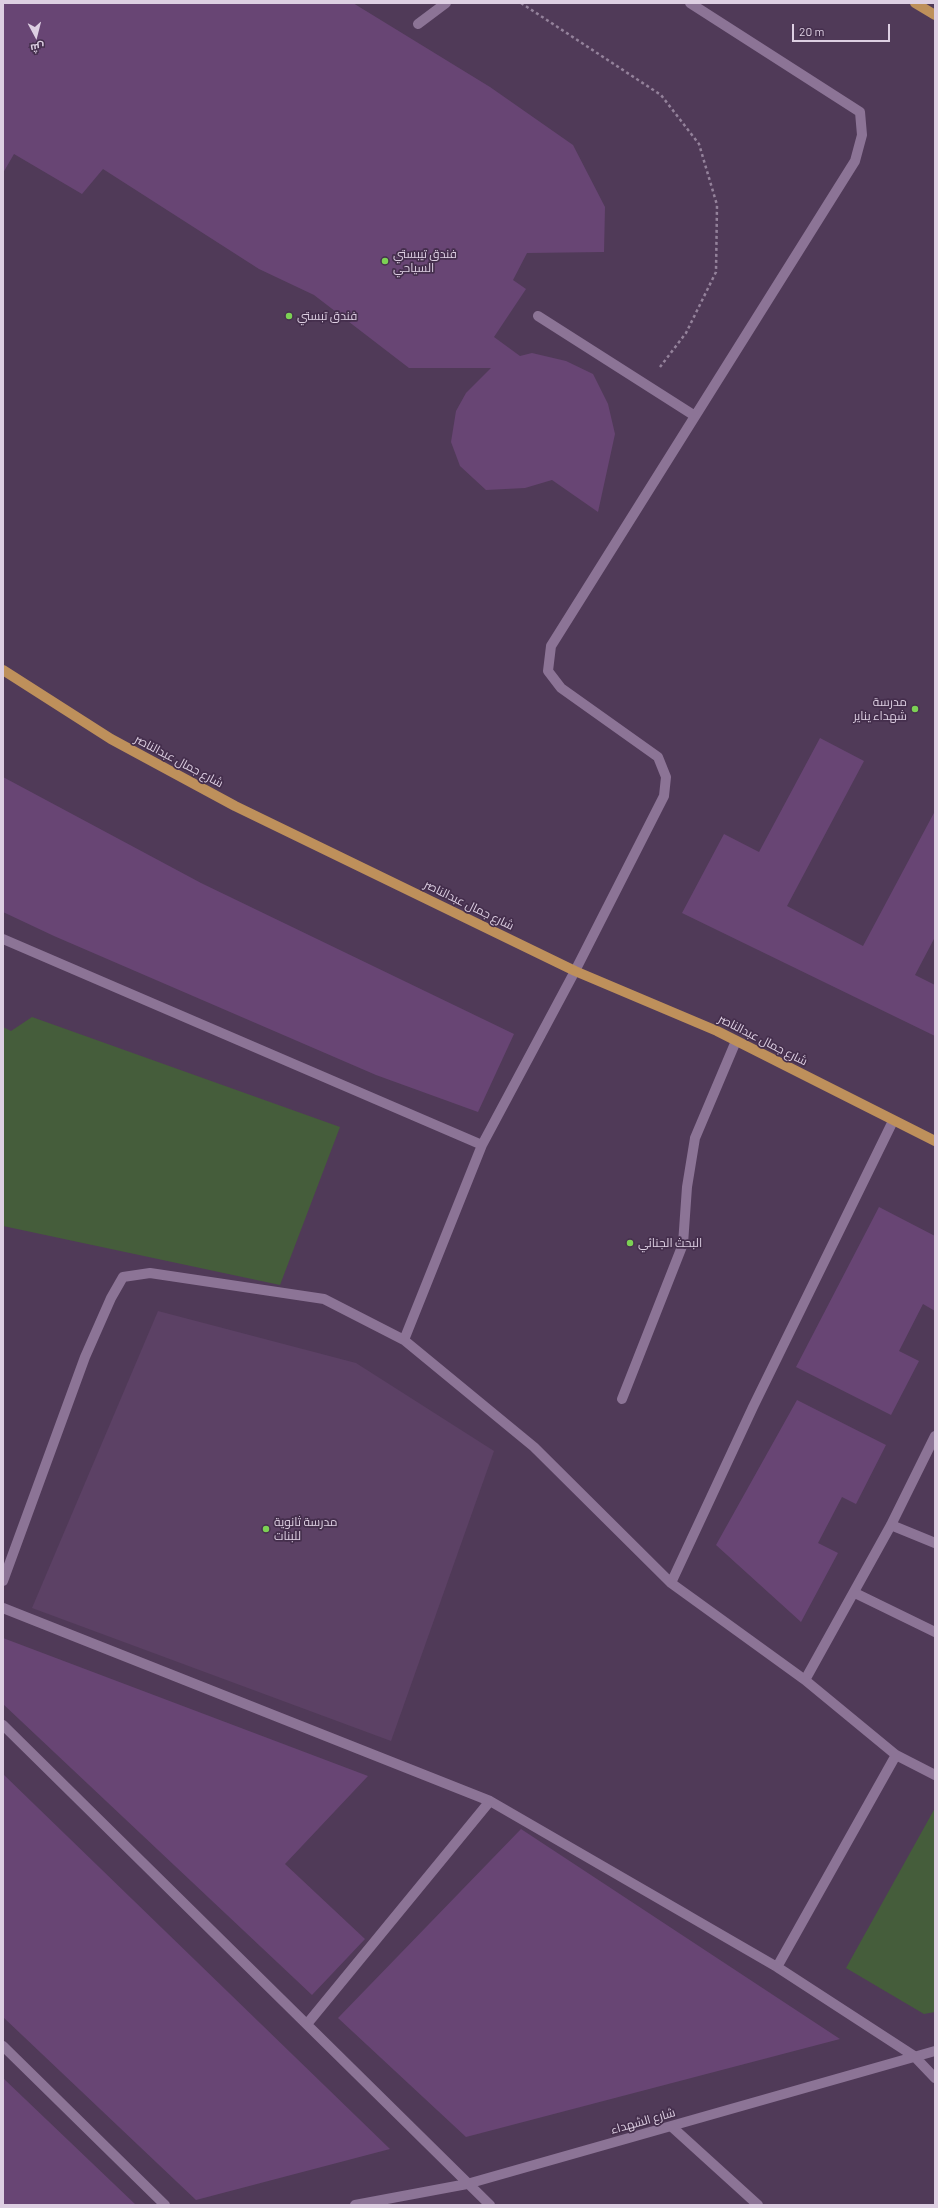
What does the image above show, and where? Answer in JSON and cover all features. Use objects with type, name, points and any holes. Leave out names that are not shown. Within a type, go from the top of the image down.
[{"type":"main road","points":[[914,3],[935,15]]},
{"type":"main road","name":"شارع جمال عبدالناصر","points":[[3,670],[111,739],[235,806],[575,971],[736,1041],[935,1141]]},
{"type":"street","points":[[418,24],[446,3]]},
{"type":"street","points":[[404,1340],[482,1145],[575,971],[664,796],[666,777],[658,757],[561,688],[548,671],[551,646],[855,161],[862,135],[860,112],[690,3]]},
{"type":"street","points":[[538,316],[695,416]]},
{"type":"street","points":[[3,939],[482,1145]]},
{"type":"street","points":[[622,1399],[683,1244],[687,1187],[695,1138],[736,1041]]},
{"type":"street","points":[[671,1583],[753,1406],[893,1120]]},
{"type":"street","points":[[3,1581],[85,1357],[111,1298],[123,1277],[150,1273],[324,1299],[404,1340],[534,1447],[671,1583],[805,1680],[896,1755],[935,1775]]},
{"type":"street","points":[[805,1680],[892,1525],[935,1436]]},
{"type":"street","points":[[892,1525],[935,1543]]},
{"type":"street","points":[[855,1592],[935,1632]]},
{"type":"street","points":[[3,1608],[490,1801],[777,1967],[914,2056],[935,2078]]},
{"type":"street","points":[[3,1725],[490,2205]]},
{"type":"street","points":[[777,1967],[896,1755]]},
{"type":"street","points":[[307,2024],[490,1801]]},
{"type":"street","points":[[3,2046],[165,2205]]},
{"type":"street","name":"شارع الشهداء","points":[[355,2205],[467,2184],[935,2050]]},
{"type":"street","points":[[671,2126],[758,2205]]},
{"type":"path","points":[[521,3],[661,95],[699,144],[717,205],[716,272],[686,333],[646,385]]},
{"type":"shaded area","name":"مدرسة ثانوية للبنات","points":[[158,1311],[356,1363],[494,1451],[391,1741],[32,1608]]},
{"type":"green space","points":[[32,1017],[340,1127],[280,1285],[3,1226],[3,1027],[11,1031]]},
{"type":"green space","points":[[935,1808],[935,2012],[924,2014],[846,1968]]},
{"type":"building","name":"فندق تيبستي السياحي","points":[[3,3],[353,3],[490,87],[573,145],[605,207],[604,252],[527,253],[513,280],[526,289],[494,337],[520,356],[532,353],[566,361],[593,374],[608,404],[615,434],[598,512],[552,480],[525,488],[486,490],[460,466],[451,442],[456,411],[466,393],[491,368],[409,368],[314,295],[259,269],[103,169],[82,194],[14,154],[3,173]]},
{"type":"building","points":[[820,738],[864,761],[787,906],[863,946],[935,811],[935,937],[915,975],[935,985],[935,1036],[682,913],[724,834],[759,852]]},
{"type":"building","points":[[3,777],[201,883],[514,1034],[478,1112],[376,1075],[54,936],[3,912]]},
{"type":"building","points":[[879,1207],[935,1236],[935,1311],[923,1304],[899,1351],[919,1361],[891,1415],[796,1367]]},
{"type":"building","points":[[797,1400],[886,1445],[856,1504],[842,1497],[818,1543],[838,1553],[801,1622],[716,1545]]},
{"type":"building","points":[[3,1638],[368,1776],[285,1864],[365,1939],[312,1995],[3,1704]]},
{"type":"building","points":[[3,1774],[390,2149],[196,2200],[3,2017]]},
{"type":"building","points":[[521,1829],[840,2039],[466,2137],[338,2018]]},
{"type":"building","points":[[3,2078],[136,2205],[3,2205]]},
{"type":"place","name":"فندق تيبستي السياحي","points":[[385,261]]},
{"type":"place","name":"فندق تبستي","points":[[289,316]]},
{"type":"place","name":"مدرسة شهداء يناير","points":[[915,709]]},
{"type":"place","name":"البحث الجنائي","points":[[630,1243]]},
{"type":"place","name":"مدرسة ثانوية للبنات","points":[[266,1529]]}]
